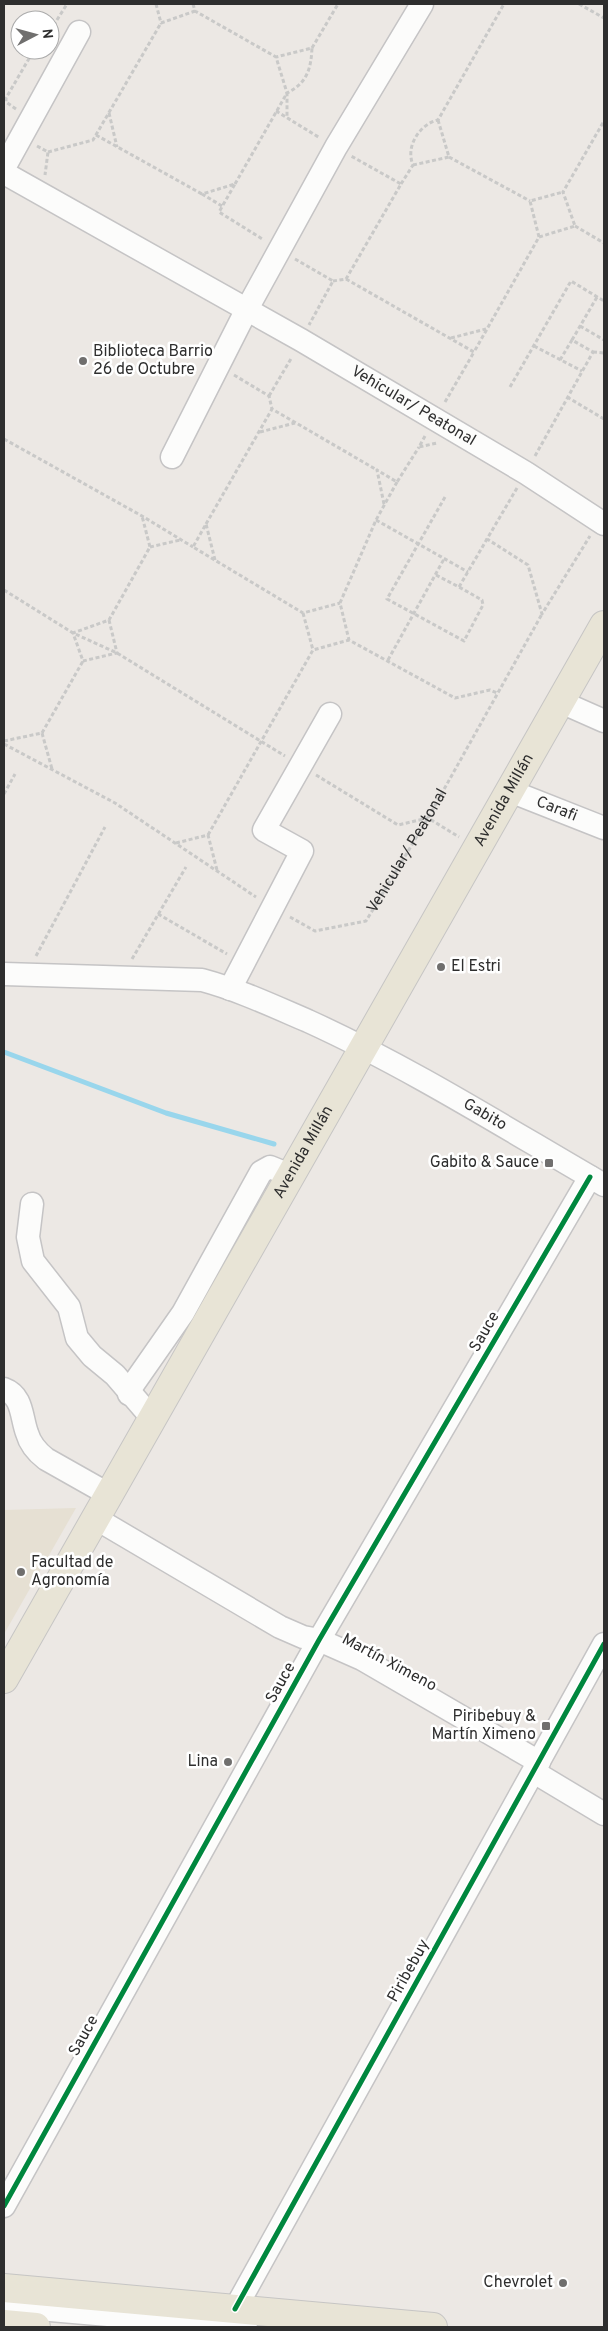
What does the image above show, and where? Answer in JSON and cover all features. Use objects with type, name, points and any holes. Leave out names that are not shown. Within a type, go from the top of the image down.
[{"type":"main road","name":"Avenida Millán","points":[[4,1679],[604,625]]},
{"type":"main road","points":[[4,2288],[241,2318],[433,2327]]},
{"type":"main road","points":[[4,2324],[36,2327]]},
{"type":"street","points":[[172,457],[247,309],[336,147],[422,4]]},
{"type":"street","points":[[4,168],[79,32]]},
{"type":"street","name":"Vehicular/ Peatonal","points":[[4,173],[301,340],[526,473],[602,523]]},
{"type":"street","points":[[561,702],[604,721]]},
{"type":"street","points":[[230,989],[302,851],[264,830],[330,714]]},
{"type":"street","name":"Carafi","points":[[510,791],[604,828]]},
{"type":"street","points":[[15,975],[202,980],[251,996],[365,1047]]},
{"type":"street","name":"Gabito","points":[[365,1047],[597,1181]]},
{"type":"street","points":[[129,1394],[132,1386],[188,1305],[262,1172],[270,1168],[292,1176]]},
{"type":"street","name":"Sauce","points":[[4,2206],[319,1640],[597,1181]]},
{"type":"street","points":[[32,1204],[28,1237],[33,1261],[70,1308],[77,1338],[92,1356],[115,1375],[129,1394],[152,1418]]},
{"type":"street","points":[[4,1388],[12,1393],[19,1403],[26,1433],[37,1452],[108,1494]]},
{"type":"street","name":"Martín Ximeno","points":[[95,1518],[280,1628],[303,1637],[319,1640],[362,1659],[536,1767],[604,1814]]},
{"type":"street","name":"Piribebuy","points":[[241,2318],[536,1767],[604,1644]]},
{"type":"street","points":[[4,2306],[241,2318]]},
{"type":"path","points":[[60,15],[67,4]]},
{"type":"path","points":[[156,4],[161,24]]},
{"type":"path","points":[[193,4],[195,11],[276,57],[312,48]]},
{"type":"path","points":[[338,4],[312,48],[312,61],[306,78],[299,86],[286,93],[219,212],[333,281],[346,279],[474,352]]},
{"type":"path","points":[[413,165],[410,154],[415,138],[425,126],[438,120],[504,4]]},
{"type":"path","points":[[579,4],[604,18]]},
{"type":"path","points":[[21,137],[48,152],[93,140],[161,24],[195,11]]},
{"type":"path","points":[[276,57],[286,93],[286,117]]},
{"type":"path","points":[[28,60],[6,98],[11,106],[32,118]]},
{"type":"path","points":[[276,111],[401,184]]},
{"type":"path","points":[[109,112],[117,147]]},
{"type":"path","points":[[438,120],[449,157]]},
{"type":"path","points":[[346,279],[413,165],[449,157],[530,201],[563,192],[604,121]]},
{"type":"path","points":[[96,135],[222,206]]},
{"type":"path","points":[[43,195],[48,152]]},
{"type":"path","points":[[202,194],[235,184]]},
{"type":"path","points":[[563,192],[575,226],[604,243]]},
{"type":"path","points":[[435,420],[539,236],[530,201]]},
{"type":"path","points":[[539,236],[575,226]]},
{"type":"path","points":[[193,547],[272,409],[270,396],[333,281]]},
{"type":"path","points":[[510,387],[571,281],[604,301]]},
{"type":"path","points":[[560,360],[597,297]]},
{"type":"path","points":[[580,326],[604,340]]},
{"type":"path","points":[[450,338],[486,329]]},
{"type":"path","points":[[572,340],[593,352],[604,353]]},
{"type":"path","points":[[534,346],[582,371]]},
{"type":"path","points":[[459,587],[526,473],[593,352]]},
{"type":"path","points":[[218,366],[270,396]]},
{"type":"path","points":[[567,397],[604,419]]},
{"type":"path","points":[[272,409],[397,482]]},
{"type":"path","points":[[259,432],[296,422]]},
{"type":"path","points":[[4,439],[142,516],[302,613],[314,650]]},
{"type":"path","points":[[376,470],[384,504]]},
{"type":"path","points":[[436,575],[482,600],[483,605],[464,642],[387,599],[445,497]]},
{"type":"path","points":[[73,633],[109,620],[150,547],[142,516]]},
{"type":"path","points":[[376,520],[468,572]]},
{"type":"path","points":[[206,524],[215,560]]},
{"type":"path","points":[[487,539],[528,566],[542,614]]},
{"type":"path","points":[[150,547],[180,540]]},
{"type":"path","points":[[388,660],[444,559]]},
{"type":"path","points":[[4,590],[73,633],[117,653],[398,825],[428,818],[478,848]]},
{"type":"path","points":[[302,613],[340,603],[349,640]]},
{"type":"path","points":[[109,620],[117,653]]},
{"type":"path","points":[[73,633],[83,661]]},
{"type":"path","points":[[217,871],[208,835],[314,650],[349,640],[455,698],[490,690],[497,693]]},
{"type":"path","points":[[52,770],[42,733],[83,661],[117,653]]},
{"type":"path","points":[[4,743],[42,733]]},
{"type":"path","points":[[4,794],[15,774]]},
{"type":"path","points":[[15,975],[105,827]]},
{"type":"path","points":[[175,843],[208,835]]},
{"type":"path","points":[[121,979],[186,867]]},
{"type":"path","points":[[158,914],[243,963]]},
{"type":"shaded area","name":"Facultad de Agronomía","points":[[76,1508],[4,1634],[4,1510]]},
{"type":"waterway","points":[[4,1052],[166,1113],[274,1144]]},
{"type":"cycle path","points":[[4,2206],[319,1640],[590,1177]]},
{"type":"cycle path","points":[[235,2309],[604,1644]]},
{"type":"place","name":"Biblioteca Barrio 26 de Octubre","points":[[83,361]]},
{"type":"place","name":"El Estri","points":[[441,967]]},
{"type":"place","name":"Gabito & Sauce","points":[[549,1163]]},
{"type":"place","name":"Facultad de Agronomía","points":[[21,1572]]},
{"type":"place","name":"Piribebuy & Martín Ximeno","points":[[546,1726]]},
{"type":"place","name":"Lina","points":[[228,1762]]},
{"type":"place","name":"Chevrolet","points":[[563,2283]]}]
